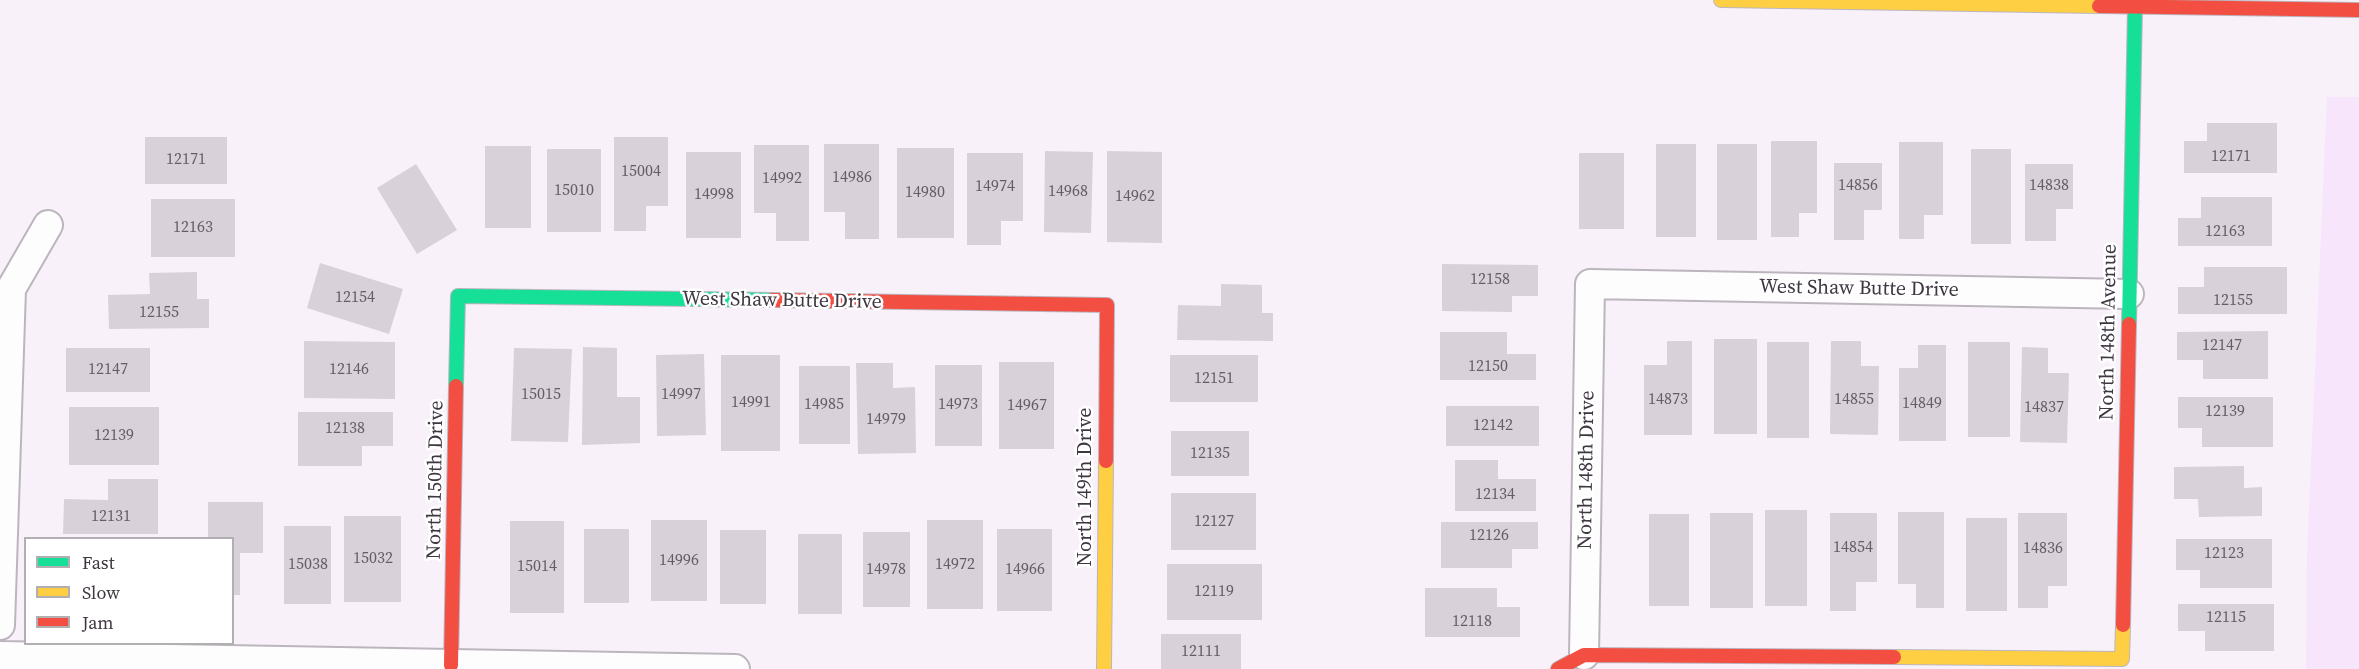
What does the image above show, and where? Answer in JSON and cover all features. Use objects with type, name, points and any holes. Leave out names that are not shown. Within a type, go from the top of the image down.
[{"type":"street","points":[[1721,0],[2359,10]]},
{"type":"street","name":"North 148th Avenue","points":[[1584,656],[2122,659],[2134,6]]},
{"type":"street","points":[[0,625],[11,289],[48,225]]},
{"type":"street","name":"West Shaw Butte Drive","points":[[1590,284],[2129,294]]},
{"type":"street","name":"North 148th Drive","points":[[1584,656],[1590,284]]},
{"type":"street","name":"West Shaw Butte Drive","points":[[458,296],[1107,305]]},
{"type":"street","name":"North 150th Drive","points":[[451,665],[458,296]]},
{"type":"street","name":"North 149th Drive","points":[[1104,669],[1107,305]]},
{"type":"street","points":[[0,656],[735,669]]},
{"type":"street","points":[[1558,669],[1584,656]]},
{"type":"shaded area","points":[[2327,97],[2359,97],[2359,669],[2306,669],[2307,555]]},
{"type":"building","points":[[2207,123],[2277,123],[2277,173],[2184,173],[2184,141],[2207,141]]},
{"type":"building","points":[[145,137],[227,137],[227,184],[145,184]]},
{"type":"building","points":[[614,137],[668,137],[668,206],[646,206],[646,231],[614,231]]},
{"type":"building","points":[[1771,141],[1817,141],[1817,213],[1799,213],[1799,237],[1771,237]]},
{"type":"building","points":[[1899,142],[1943,142],[1943,215],[1924,215],[1924,239],[1899,239]]},
{"type":"building","points":[[824,144],[879,144],[879,239],[845,239],[845,212],[824,212]]},
{"type":"building","points":[[1656,144],[1696,144],[1696,237],[1656,237]]},
{"type":"building","points":[[1717,144],[1757,144],[1757,240],[1717,240]]},
{"type":"building","points":[[754,145],[809,145],[809,241],[776,241],[776,213],[754,213]]},
{"type":"building","points":[[485,146],[531,146],[531,228],[485,228]]},
{"type":"building","points":[[897,148],[954,148],[954,238],[897,238]]},
{"type":"building","points":[[547,149],[601,149],[601,232],[547,232]]},
{"type":"building","points":[[1971,149],[2011,149],[2011,244],[1971,244]]},
{"type":"building","points":[[1045,151],[1093,152],[1091,233],[1044,232]]},
{"type":"building","points":[[1107,151],[1162,152],[1162,243],[1107,242]]},
{"type":"building","points":[[686,152],[741,152],[741,238],[686,238]]},
{"type":"building","points":[[967,153],[1023,153],[1023,221],[1001,221],[1001,245],[967,245]]},
{"type":"building","points":[[1579,153],[1624,153],[1624,229],[1579,229]]},
{"type":"building","points":[[1834,163],[1882,163],[1882,210],[1864,210],[1864,240],[1834,240]]},
{"type":"building","points":[[416,164],[457,230],[417,254],[377,188]]},
{"type":"building","points":[[2025,164],[2073,164],[2073,209],[2056,209],[2056,241],[2025,241]]},
{"type":"building","points":[[2201,197],[2272,197],[2272,246],[2178,246],[2178,218],[2201,218]]},
{"type":"building","points":[[151,199],[235,199],[235,257],[151,257]]},
{"type":"building","points":[[320,263],[403,289],[389,334],[307,308]]},
{"type":"building","points":[[1442,264],[1538,265],[1538,296],[1512,296],[1512,312],[1442,311]]},
{"type":"building","points":[[2204,267],[2287,267],[2287,314],[2178,314],[2178,287],[2204,287]]},
{"type":"building","points":[[197,272],[197,299],[209,299],[209,328],[109,329],[108,295],[150,294],[149,273]]},
{"type":"building","points":[[1221,284],[1262,285],[1262,313],[1273,313],[1273,341],[1177,340],[1178,305],[1221,306]]},
{"type":"building","points":[[2268,331],[2268,379],[2203,379],[2203,360],[2177,360],[2177,332]]},
{"type":"building","points":[[1440,332],[1507,332],[1507,354],[1536,354],[1536,380],[1440,380]]},
{"type":"building","points":[[1714,339],[1757,339],[1757,434],[1714,434]]},
{"type":"building","points":[[304,341],[395,342],[395,399],[304,398]]},
{"type":"building","points":[[1667,341],[1692,341],[1692,435],[1644,435],[1644,365],[1667,365]]},
{"type":"building","points":[[1831,341],[1861,341],[1861,366],[1879,366],[1878,435],[1830,434]]},
{"type":"building","points":[[1767,342],[1809,342],[1809,438],[1767,438]]},
{"type":"building","points":[[1968,342],[2010,342],[2010,437],[1968,437]]},
{"type":"building","points":[[1918,345],[1946,345],[1946,441],[1899,441],[1899,368],[1918,368]]},
{"type":"building","points":[[583,347],[617,348],[617,397],[640,397],[640,443],[582,445]]},
{"type":"building","points":[[2022,347],[2048,348],[2048,373],[2069,373],[2067,443],[2020,442]]},
{"type":"building","points":[[66,348],[150,348],[150,392],[66,392]]},
{"type":"building","points":[[514,348],[572,349],[568,442],[511,441]]},
{"type":"building","points":[[704,354],[706,435],[657,436],[656,355]]},
{"type":"building","points":[[721,355],[780,355],[780,451],[721,451]]},
{"type":"building","points":[[1170,355],[1258,355],[1258,402],[1170,402]]},
{"type":"building","points":[[999,362],[1054,362],[1054,449],[999,449]]},
{"type":"building","points":[[856,363],[893,363],[893,388],[915,387],[916,453],[858,454]]},
{"type":"building","points":[[935,365],[982,365],[982,446],[935,446]]},
{"type":"building","points":[[799,366],[850,366],[850,444],[799,444]]},
{"type":"building","points":[[2178,397],[2273,397],[2273,447],[2202,447],[2202,428],[2178,428]]},
{"type":"building","points":[[1446,406],[1539,406],[1539,446],[1446,446]]},
{"type":"building","points":[[69,407],[159,407],[159,465],[69,465]]},
{"type":"building","points":[[298,412],[393,412],[393,446],[362,446],[362,466],[298,466]]},
{"type":"building","points":[[1171,431],[1249,431],[1249,476],[1171,476]]},
{"type":"building","points":[[1455,460],[1498,460],[1498,479],[1536,479],[1536,511],[1455,511]]},
{"type":"building","points":[[2244,466],[2244,488],[2262,487],[2262,516],[2199,517],[2198,499],[2174,499],[2174,467]]},
{"type":"building","points":[[108,479],[158,479],[158,534],[63,534],[64,499],[108,500]]},
{"type":"building","points":[[1171,493],[1256,493],[1256,550],[1171,550]]},
{"type":"building","points":[[208,502],[263,502],[263,553],[240,553],[240,595],[234,595],[234,537],[208,537]]},
{"type":"building","points":[[1765,510],[1807,510],[1807,606],[1765,606]]},
{"type":"building","points":[[1898,512],[1944,512],[1944,608],[1916,608],[1916,584],[1898,584]]},
{"type":"building","points":[[1710,513],[1753,513],[1753,608],[1710,608]]},
{"type":"building","points":[[1830,513],[1877,513],[1877,582],[1856,582],[1856,611],[1830,611]]},
{"type":"building","points":[[2018,513],[2067,513],[2067,586],[2048,586],[2048,608],[2018,608]]},
{"type":"building","points":[[1649,514],[1689,514],[1689,606],[1649,606]]},
{"type":"building","points":[[344,516],[401,516],[401,602],[344,602]]},
{"type":"building","points":[[1966,518],[2007,518],[2007,611],[1966,611]]},
{"type":"building","points":[[651,520],[707,520],[707,601],[651,601]]},
{"type":"building","points":[[927,520],[983,520],[983,609],[927,609]]},
{"type":"building","points":[[510,521],[564,521],[564,613],[510,613]]},
{"type":"building","points":[[1441,522],[1538,522],[1538,549],[1512,549],[1512,568],[1441,568]]},
{"type":"building","points":[[284,526],[331,526],[331,604],[284,604]]},
{"type":"building","points":[[584,529],[629,529],[629,603],[584,603]]},
{"type":"building","points":[[997,529],[1052,529],[1052,611],[997,611]]},
{"type":"building","points":[[720,530],[766,530],[766,604],[720,604]]},
{"type":"building","points":[[863,532],[910,532],[910,607],[863,607]]},
{"type":"building","points":[[798,534],[842,534],[842,614],[798,614]]},
{"type":"building","points":[[2176,539],[2272,539],[2272,588],[2200,588],[2200,570],[2176,570]]},
{"type":"building","points":[[1167,564],[1262,564],[1262,620],[1167,620]]},
{"type":"building","points":[[1425,588],[1497,588],[1497,607],[1520,607],[1520,637],[1425,637]]},
{"type":"building","points":[[2178,604],[2274,604],[2274,651],[2205,651],[2205,631],[2178,631]]},
{"type":"building","points":[[1161,634],[1241,634],[1241,669],[1161,669]]},
{"type":"traffic: fast","points":[[2129,324],[2135,6]]},
{"type":"traffic: fast","points":[[456,386],[458,296],[772,300]]},
{"type":"traffic: slow","points":[[1721,0],[2099,6]]},
{"type":"traffic: slow","points":[[1104,669],[1106,461]]},
{"type":"traffic: slow","points":[[1894,657],[2122,659],[2123,625]]},
{"type":"traffic: jam","points":[[2099,6],[2359,10]]},
{"type":"traffic: jam","points":[[772,300],[1107,305],[1106,461]]},
{"type":"traffic: jam","points":[[2123,625],[2129,324]]},
{"type":"traffic: jam","points":[[451,665],[456,386]]},
{"type":"traffic: jam","points":[[1558,669],[1584,655],[1894,657]]}]
